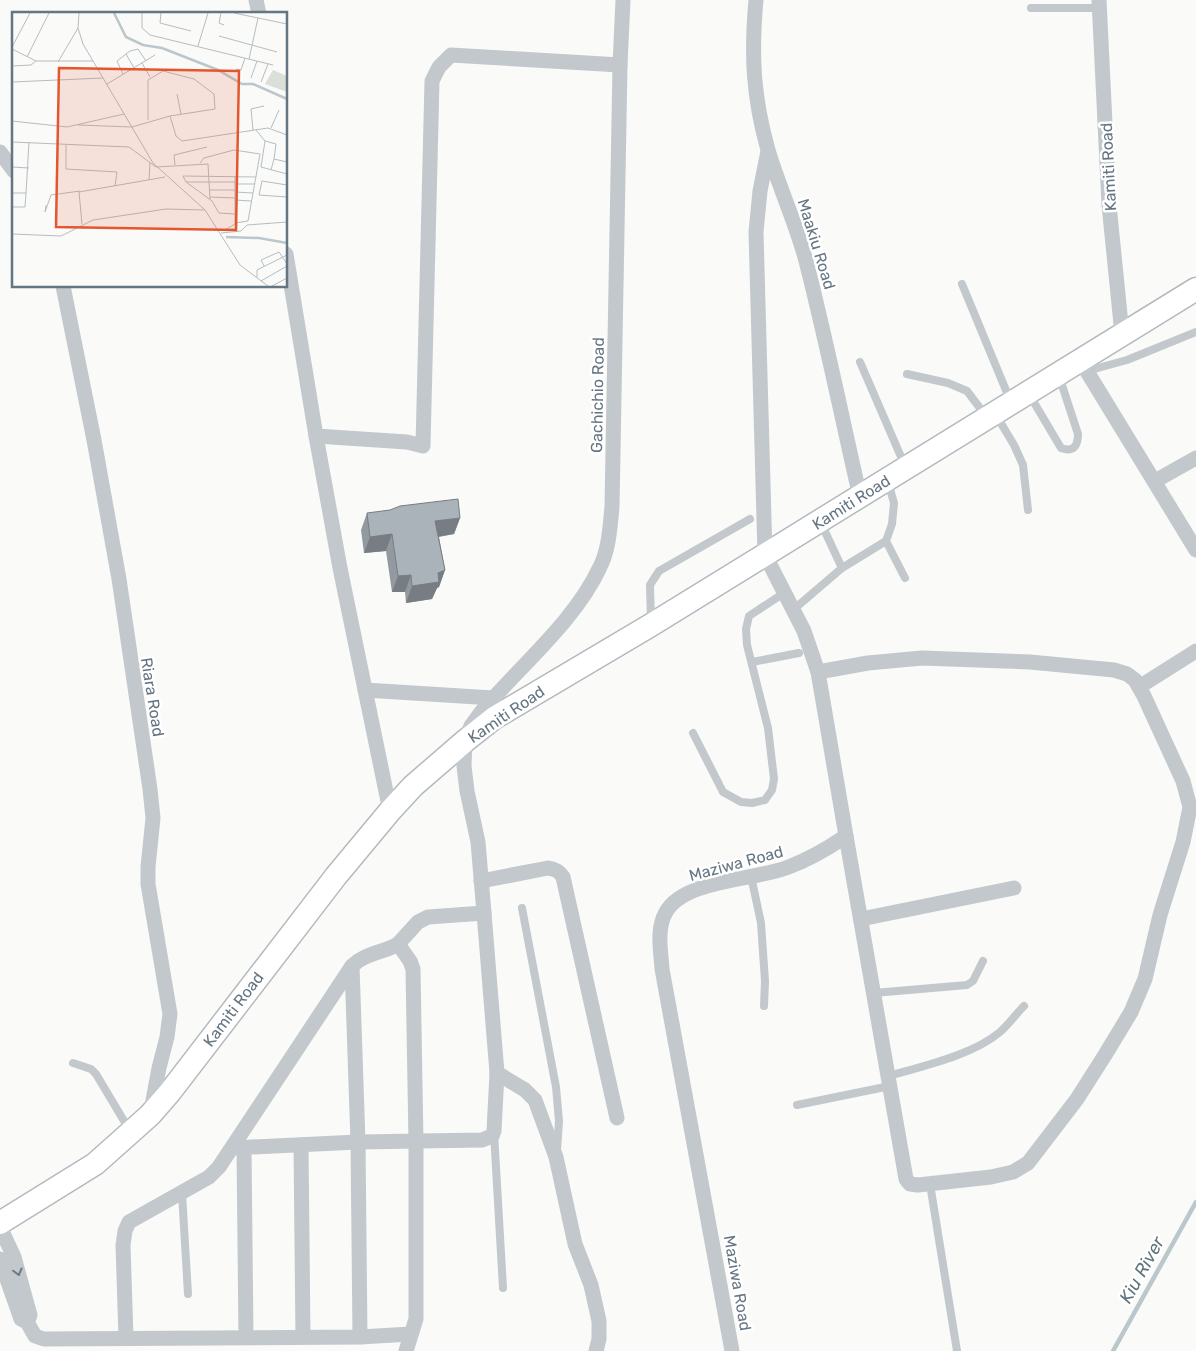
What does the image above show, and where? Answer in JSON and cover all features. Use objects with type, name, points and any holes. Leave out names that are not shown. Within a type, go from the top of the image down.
[{"type":"main road","name":"Kamiti Road","points":[[0,1222],[95,1164],[150,1115],[170,1092],[336,876],[390,811],[413,786],[494,718],[651,625],[1058,374],[1084,366],[1122,334],[1196,289]]},
{"type":"street","name":"Gachichio Road","points":[[465,741],[471,726],[493,698],[582,601],[601,565],[609,538],[612,498],[620,65],[623,0]]},
{"type":"street","name":"Maakiu Road","points":[[756,0],[753,35],[753,72],[759,114],[768,151],[807,267],[860,497]]},
{"type":"street","name":"Kamiti Road","points":[[1099,4],[1109,205],[1122,334]]},
{"type":"street","points":[[316,436],[407,442],[423,446],[432,81],[439,67],[452,55],[620,65]]},
{"type":"street","points":[[768,151],[760,191],[756,232],[765,555],[804,631],[818,672],[906,1179],[910,1184],[930,1184],[991,1177],[1013,1172],[1028,1163],[1077,1099],[1131,1012],[1145,978],[1160,915],[1183,842],[1190,807],[1183,781],[1139,686],[1127,674],[1114,670],[1020,662],[922,658],[877,662],[818,672]]},
{"type":"street","points":[[0,152],[12,168]]},
{"type":"street","points":[[288,266],[316,436],[390,811]]},
{"type":"street","name":"Riara Road","points":[[63,288],[94,440],[119,579],[153,818],[148,884],[170,1014],[167,1037],[150,1115]]},
{"type":"street","points":[[1084,366],[1196,550]]},
{"type":"street","points":[[1155,481],[1196,458]]},
{"type":"street","points":[[1139,686],[1196,651]]},
{"type":"street","points":[[365,690],[493,698]]},
{"type":"street","points":[[238,1148],[358,1142],[482,1140],[492,1136],[494,1131],[497,1073],[476,826],[464,766],[465,741]]},
{"type":"street","name":"Maziwa Road","points":[[732,1351],[662,969],[659,932],[666,913],[677,900],[696,889],[783,869],[804,861],[846,836]]},
{"type":"street","points":[[481,881],[548,868],[555,869],[563,877],[617,1118]]},
{"type":"street","points":[[861,920],[1014,888]]},
{"type":"street","points":[[126,1338],[123,1245],[125,1231],[129,1222],[209,1177],[238,1148],[352,966],[366,955],[387,950],[398,944],[418,922],[428,917],[484,913]]},
{"type":"street","points":[[398,944],[410,961],[413,969],[416,1142],[416,1319],[406,1351]]},
{"type":"street","points":[[351,1341],[358,1142],[352,966]]},
{"type":"street","points":[[497,1073],[518,1086],[535,1100],[556,1157],[576,1244],[592,1285],[599,1320],[596,1351]]},
{"type":"street","points":[[301,1145],[303,1337]]},
{"type":"street","points":[[238,1148],[246,1337]]},
{"type":"street","points":[[0,1227],[14,1257],[30,1315],[27,1322]]},
{"type":"street","points":[[0,1259],[21,1319],[27,1322],[35,1336],[54,1345],[107,1344],[126,1338],[167,1344],[225,1344],[246,1337],[284,1344],[303,1337],[351,1341],[411,1334]]},
{"type":"lane","points":[[1031,8],[1099,4]]},
{"type":"lane","points":[[962,284],[1005,407],[1014,445],[1023,465],[1028,510]]},
{"type":"lane","points":[[1084,366],[1127,360],[1196,332]]},
{"type":"lane","points":[[860,362],[906,468]]},
{"type":"lane","points":[[907,374],[948,383],[1005,407],[1061,448],[1070,450],[1078,444],[1078,434],[1058,374]]},
{"type":"lane","points":[[793,610],[842,568],[886,541],[892,524],[894,503],[887,480]]},
{"type":"lane","points":[[651,625],[650,585],[659,571],[750,519]]},
{"type":"lane","points":[[820,521],[842,568]]},
{"type":"lane","points":[[886,541],[905,578]]},
{"type":"lane","points":[[693,733],[723,792],[741,802],[752,803],[765,800],[772,790],[774,779],[768,728],[747,645],[746,629],[749,616],[784,593]]},
{"type":"lane","points":[[752,662],[799,653]]},
{"type":"lane","points":[[751,876],[752,888],[761,923],[765,981],[764,1006]]},
{"type":"lane","points":[[522,908],[556,1087],[559,1137],[556,1157]]},
{"type":"lane","points":[[874,993],[967,985],[974,981],[983,961]]},
{"type":"lane","points":[[797,1105],[890,1081],[956,1056],[1000,1032],[1024,1006]]},
{"type":"lane","points":[[73,1063],[91,1069],[96,1074],[131,1133]]},
{"type":"lane","points":[[494,1131],[503,1288]]},
{"type":"lane","points":[[930,1184],[957,1351]]},
{"type":"lane","points":[[182,1193],[188,1294]]},
{"type":"building","points":[[458,499],[460,518],[435,521],[445,570],[438,573],[439,582],[412,586],[411,575],[398,576],[392,534],[370,537],[367,513],[390,510],[400,506]]},
{"type":"waterway","name":"Kiu River","points":[[1113,1351],[1196,1202]]}]
